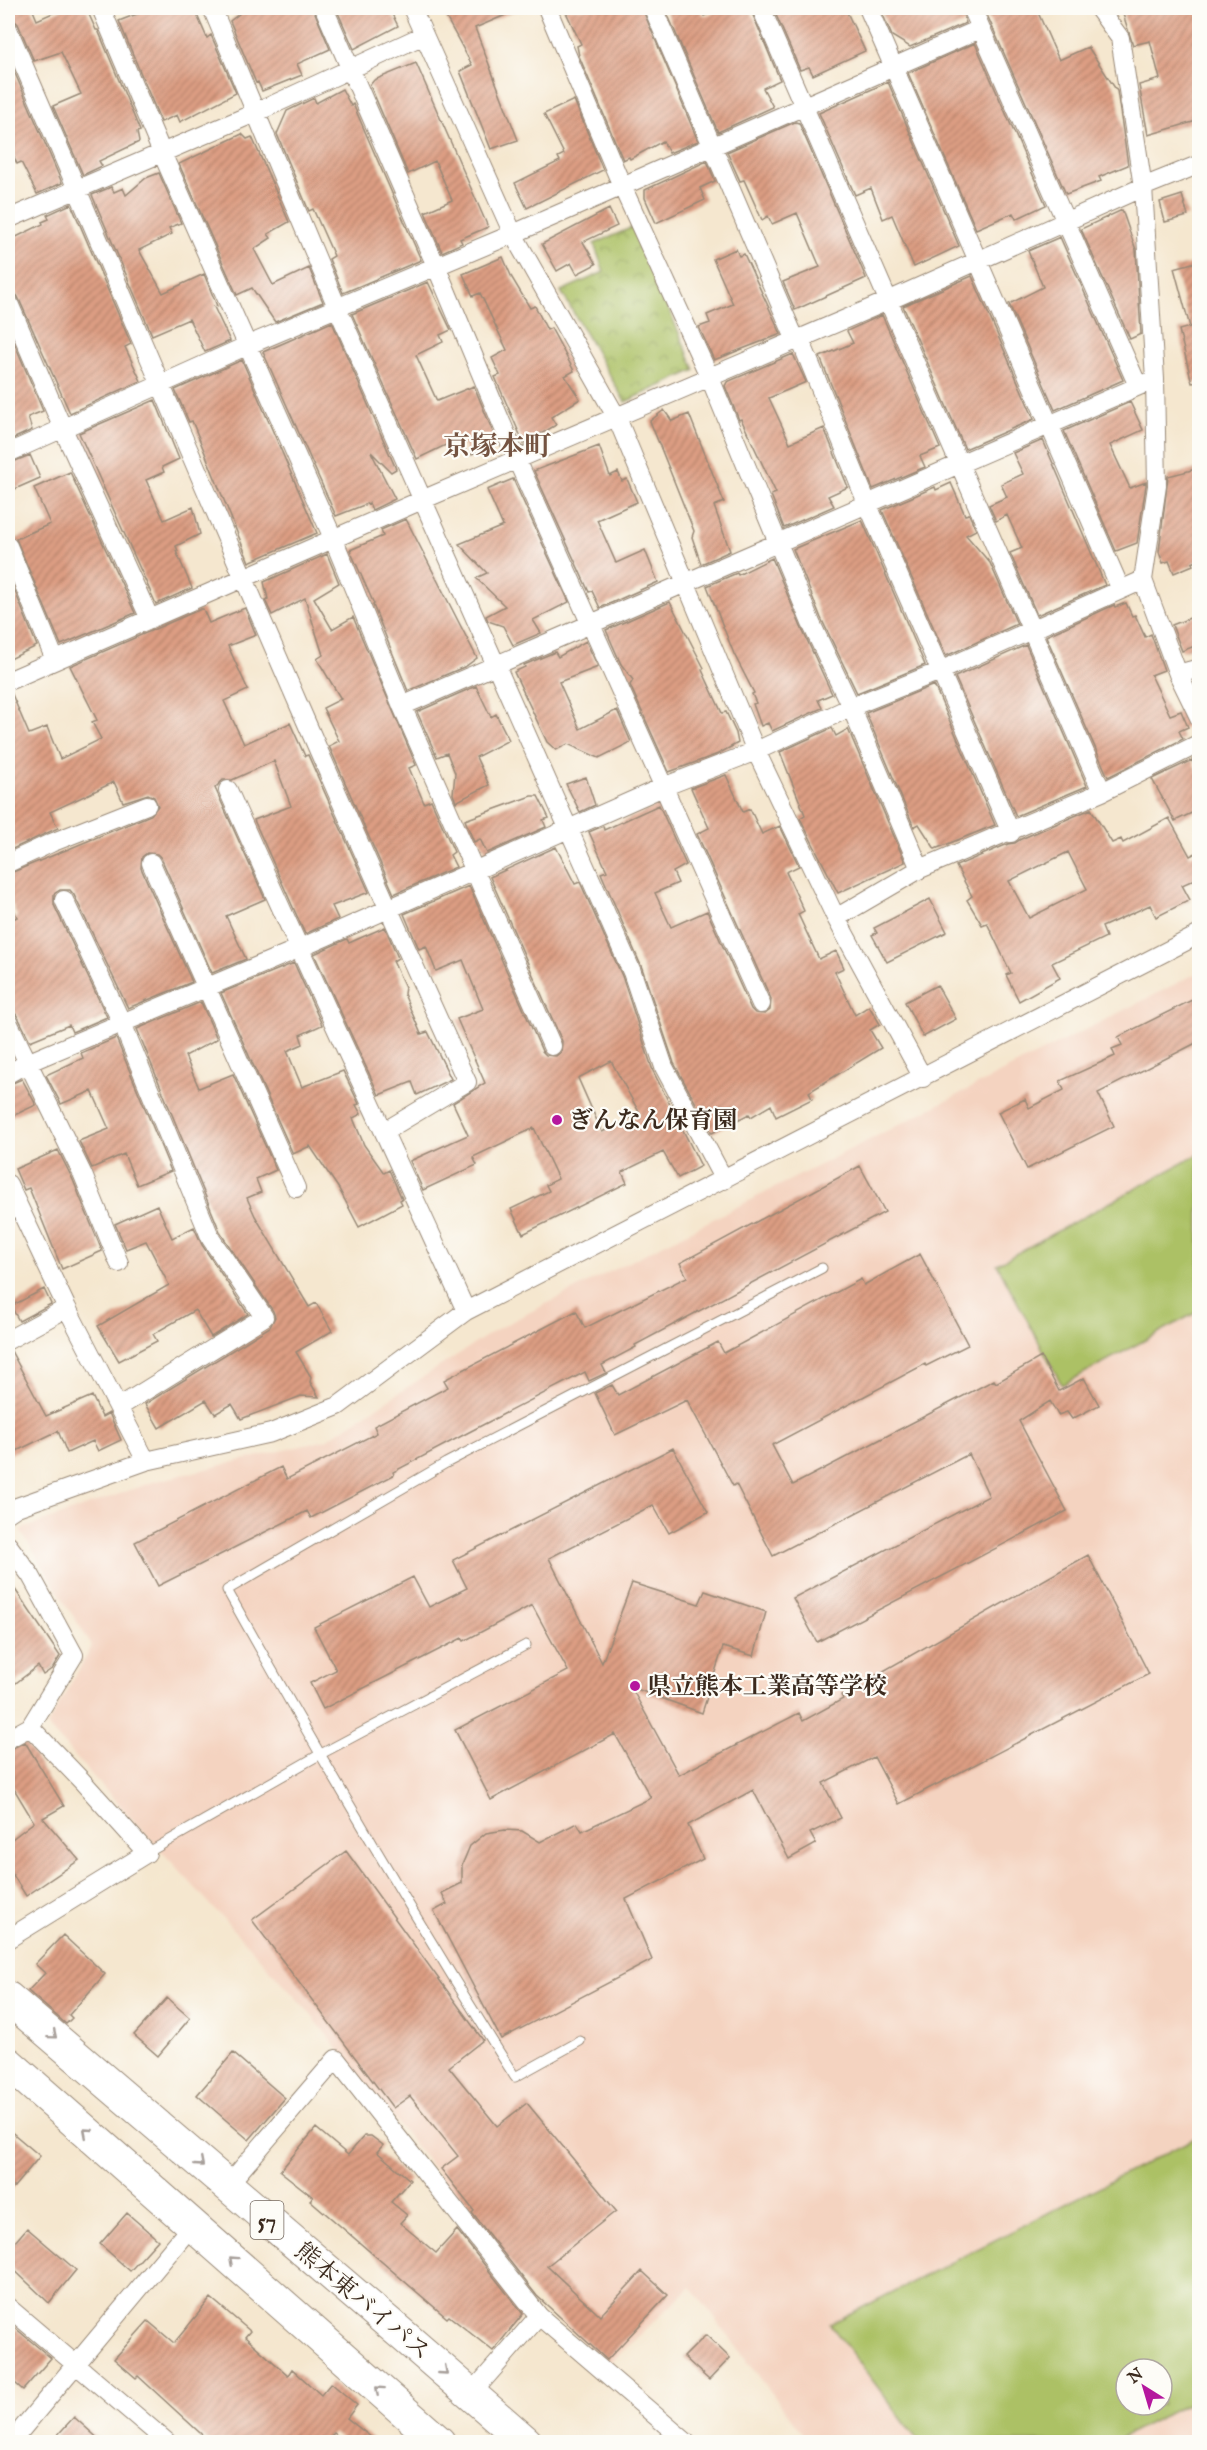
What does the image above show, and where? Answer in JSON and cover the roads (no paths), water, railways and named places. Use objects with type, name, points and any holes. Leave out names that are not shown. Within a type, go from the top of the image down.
[{"type":"highway","name":"熊本東バイパス","points":[[8,1998],[526,2442]]},
{"type":"highway","name":"57","points":[[8,2063],[193,2224],[434,2441]]},
{"type":"street","points":[[101,8],[162,153],[333,538],[402,705],[552,1046]]},
{"type":"street","points":[[212,8],[337,308],[632,972],[664,1067],[724,1180]]},
{"type":"street","points":[[324,8],[517,460],[761,1004]]},
{"type":"street","points":[[412,8],[513,234],[618,418],[756,751],[836,918],[923,1078]]},
{"type":"street","points":[[547,8],[622,186],[710,378],[811,623],[851,707],[920,869]]},
{"type":"street","points":[[653,8],[1011,832]]},
{"type":"street","points":[[761,8],[890,300],[1102,792]]},
{"type":"street","points":[[868,8],[1121,590]]},
{"type":"street","points":[[972,8],[1066,221],[1146,382]]},
{"type":"street","points":[[1098,8],[1120,38],[1143,187],[1146,382],[1156,486],[1143,580],[1178,674],[1200,719]]},
{"type":"street","points":[[8,29],[243,580],[387,909],[467,1082],[385,1131]]},
{"type":"street","points":[[8,453],[246,346],[513,234],[980,29]]},
{"type":"street","points":[[8,219],[257,112],[424,34]]},
{"type":"street","points":[[8,681],[243,580],[333,538],[618,418],[1200,164]]},
{"type":"street","points":[[8,301],[63,429],[150,619]]},
{"type":"street","points":[[402,705],[1146,382]]},
{"type":"street","points":[[8,546],[56,660]]},
{"type":"street","points":[[8,1074],[27,1063],[298,949],[663,787],[756,751],[851,707],[1032,631],[1143,580]]},
{"type":"street","points":[[1178,674],[1200,668]]},
{"type":"street","points":[[836,918],[920,869],[1102,792],[1200,743]]},
{"type":"street","points":[[228,790],[298,949],[385,1131],[466,1311]]},
{"type":"street","points":[[8,863],[51,843],[147,805]]},
{"type":"street","points":[[151,863],[296,1188]]},
{"type":"street","points":[[64,900],[122,1023],[211,1239],[264,1317],[119,1407]]},
{"type":"street","points":[[11,1506],[146,1461],[271,1433],[338,1406],[440,1333],[466,1311],[1200,934]]},
{"type":"street","points":[[8,1022],[84,1175],[119,1263]]},
{"type":"street","points":[[8,1184],[67,1308],[146,1461]]},
{"type":"street","points":[[8,1341],[67,1308]]},
{"type":"street","points":[[8,1545],[31,1576],[74,1655],[30,1727],[8,1740]]},
{"type":"street","points":[[8,1939],[147,1853],[30,1727]]},
{"type":"street","points":[[227,2186],[336,2059],[539,2316],[686,2442]]},
{"type":"street","points":[[9,2442],[76,2366],[193,2224]]},
{"type":"street","points":[[8,2307],[167,2442]]},
{"type":"street","points":[[471,2394],[539,2316]]},
{"type":"lane","points":[[580,2041],[515,2077],[431,1944],[319,1755],[227,1590],[446,1463],[822,1268]]},
{"type":"lane","points":[[147,1853],[319,1755],[526,1644]]},
{"type":"place","name":"ぎんなん保育園","points":[[557,1120]]},
{"type":"place","name":"県立熊本工業高等学校","points":[[635,1686]]},
{"type":"district","name":"京塚本町","points":[[497,446]]}]
